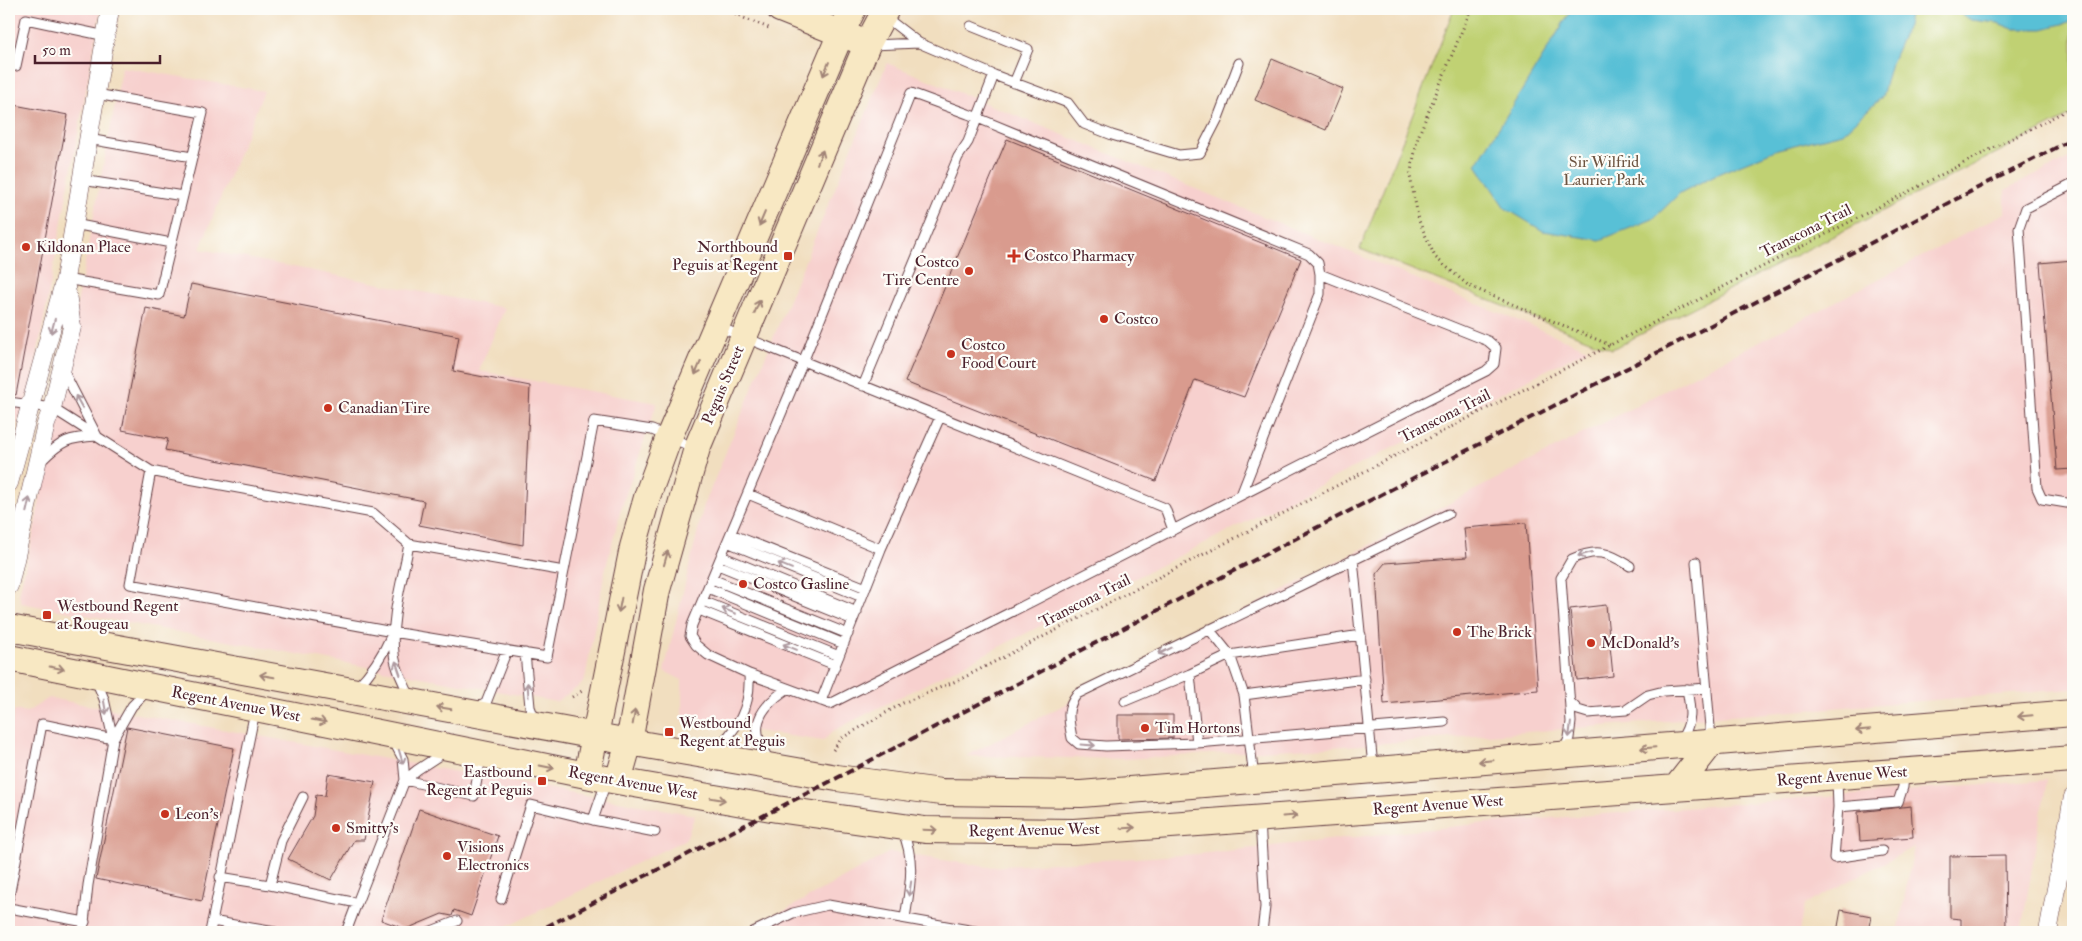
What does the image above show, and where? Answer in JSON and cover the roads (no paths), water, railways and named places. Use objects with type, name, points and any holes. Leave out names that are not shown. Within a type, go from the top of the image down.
[{"type":"main road","points":[[780,9],[841,32],[867,45]]},
{"type":"main road","name":"Peguis Street","points":[[604,778],[595,736],[633,547],[648,494],[669,437],[841,32],[853,9]]},
{"type":"main road","name":"Peguis Street","points":[[604,778],[629,742],[656,590],[697,448],[867,45],[878,11]]},
{"type":"main road","name":"Regent Avenue West","points":[[9,628],[629,742],[773,767],[941,792],[1081,794],[2073,712]]},
{"type":"main road","name":"Regent Avenue West","points":[[9,658],[604,778],[777,809],[925,830],[1074,832],[2073,759]]},
{"type":"main road","points":[[1676,788],[1712,742]]},
{"type":"main road","points":[[1254,780],[1260,818]]},
{"type":"street","points":[[10,478],[32,405],[65,279],[110,9]]},
{"type":"street","points":[[9,586],[46,424],[52,408],[72,327],[65,279]]},
{"type":"street","points":[[2048,932],[2073,796]]},
{"type":"lane","points":[[878,11],[919,43],[994,75],[1068,103],[1084,124],[1112,135],[1179,155],[1200,153],[1218,118],[1240,63]]},
{"type":"lane","points":[[9,67],[16,66],[26,19],[106,36]]},
{"type":"lane","points":[[971,26],[1028,49],[1014,83]]},
{"type":"lane","points":[[867,45],[919,43]]},
{"type":"lane","points":[[863,386],[958,157],[968,142],[994,75]]},
{"type":"lane","points":[[65,279],[159,294],[203,113],[96,94]]},
{"type":"lane","points":[[1241,495],[1320,294],[1318,263],[1309,254],[978,118],[911,94],[804,362],[708,588],[690,636],[696,645],[708,655],[786,689],[830,704],[1486,371],[1494,364],[1496,348],[1488,341],[1320,274]]},
{"type":"lane","points":[[88,139],[192,157]]},
{"type":"lane","points":[[82,180],[183,196]]},
{"type":"lane","points":[[2073,184],[2026,208],[2019,228],[2037,488],[2042,499],[2073,504]]},
{"type":"lane","points":[[74,224],[171,243]]},
{"type":"lane","points":[[716,326],[1165,508],[1173,530]]},
{"type":"lane","points":[[62,368],[98,436]]},
{"type":"lane","points":[[9,402],[52,408],[151,470],[189,479],[373,513],[409,544],[564,571]]},
{"type":"lane","points":[[821,701],[881,549],[940,417]]},
{"type":"lane","points":[[151,470],[130,584],[393,632],[547,657],[594,421],[652,430],[697,448]]},
{"type":"lane","points":[[37,465],[55,446],[72,438],[98,436]]},
{"type":"lane","points":[[9,448],[10,478]]},
{"type":"lane","points":[[748,494],[881,549]]},
{"type":"lane","points":[[1444,722],[1249,737],[1197,743],[1106,746],[1079,744],[1072,738],[1070,704],[1077,694],[1448,514]]},
{"type":"lane","points":[[729,538],[866,588]]},
{"type":"lane","points":[[729,538],[862,597]]},
{"type":"lane","points":[[409,544],[393,632],[394,655],[413,702]]},
{"type":"lane","points":[[1561,754],[1569,738],[1571,722],[1561,578],[1572,559],[1593,552],[1615,556],[1630,566]]},
{"type":"lane","points":[[1353,559],[1373,770]]},
{"type":"lane","points":[[720,561],[855,616]]},
{"type":"lane","points":[[1696,562],[1712,742]]},
{"type":"lane","points":[[712,579],[848,634]]},
{"type":"lane","points":[[708,588],[844,644]]},
{"type":"lane","points":[[703,601],[839,656]]},
{"type":"lane","points":[[699,610],[836,665]]},
{"type":"lane","points":[[1209,629],[1230,655],[1244,695],[1254,780]]},
{"type":"lane","points":[[353,691],[370,674],[384,653],[393,632]]},
{"type":"lane","points":[[1125,701],[1230,655],[1361,635]]},
{"type":"lane","points":[[470,713],[486,703],[507,650]]},
{"type":"lane","points":[[525,653],[530,707],[536,725]]},
{"type":"lane","points":[[709,756],[728,738],[740,722],[750,691],[749,674]]},
{"type":"lane","points":[[1190,674],[1197,743]]},
{"type":"lane","points":[[94,675],[104,699],[113,739]]},
{"type":"lane","points":[[1244,695],[1365,679]]},
{"type":"lane","points":[[83,932],[88,885],[113,739],[132,706],[144,692],[153,687]]},
{"type":"lane","points":[[1570,702],[1578,710],[1588,713],[1602,713],[1626,710],[1648,695],[1664,691],[1707,688]]},
{"type":"lane","points":[[773,767],[757,737],[757,723],[763,710],[773,698],[786,689]]},
{"type":"lane","points":[[1678,745],[1689,728],[1691,711],[1687,689]]},
{"type":"lane","points":[[210,932],[256,708]]},
{"type":"lane","points":[[9,897],[42,724],[113,739]]},
{"type":"lane","points":[[346,932],[405,780],[403,759],[391,735]]},
{"type":"lane","points":[[405,780],[432,759],[452,748]]},
{"type":"lane","points":[[405,780],[474,796],[482,754]]},
{"type":"lane","points":[[1838,807],[1898,802],[1903,787],[1904,771]]},
{"type":"lane","points":[[1837,776],[1838,807],[1834,858],[1882,851]]},
{"type":"lane","points":[[593,820],[604,778]]},
{"type":"lane","points":[[270,885],[281,841],[303,797]]},
{"type":"lane","points":[[501,899],[530,805],[655,832]]},
{"type":"lane","points":[[1260,818],[1265,906],[1262,932]]},
{"type":"lane","points":[[901,827],[909,846],[912,876],[905,918]]},
{"type":"lane","points":[[220,877],[270,885],[357,904]]},
{"type":"lane","points":[[753,932],[793,913],[828,905],[980,932]]},
{"type":"lane","points":[[9,908],[85,922]]},
{"type":"lane","points":[[429,932],[457,921]]},
{"type":"lane","points":[[212,922],[275,932]]},
{"type":"water","points":[[1572,9],[1910,9],[1907,26],[1891,63],[1882,97],[1843,133],[1778,149],[1715,175],[1680,193],[1653,219],[1600,240],[1543,231],[1505,208],[1476,165]]},
{"type":"water","points":[[1952,9],[2073,9],[2073,21],[2043,29],[2013,29],[1998,23],[1971,20]]},
{"type":"railway","points":[[536,932],[2073,139]]},
{"type":"place","name":"Kildonan Place","points":[[26,247]]},
{"type":"place","name":"Northbound Peguis at Regent","points":[[788,256]]},
{"type":"place","name":"Costco Pharmacy","points":[[1014,256]]},
{"type":"place","name":"Costco Tire Centre","points":[[969,271]]},
{"type":"place","name":"Costco","points":[[1104,319]]},
{"type":"place","name":"Costco Food Court","points":[[951,354]]},
{"type":"place","name":"Canadian Tire","points":[[328,408]]},
{"type":"place","name":"Costco Gasline","points":[[743,584]]},
{"type":"place","name":"Westbound Regent at Rougeau","points":[[47,615]]},
{"type":"place","name":"The Brick","points":[[1457,632]]},
{"type":"place","name":"McDonald's","points":[[1591,643]]},
{"type":"place","name":"Tim Hortons","points":[[1145,728]]},
{"type":"place","name":"Westbound Regent at Peguis","points":[[669,732]]},
{"type":"place","name":"Eastbound Regent at Peguis","points":[[542,781]]},
{"type":"place","name":"Leon's","points":[[165,814]]},
{"type":"place","name":"Smitty's","points":[[336,828]]},
{"type":"place","name":"Visions Electronics","points":[[447,856]]},
{"type":"park label","name":"Sir Wilfrid Laurier Park","points":[[1604,171]]}]
